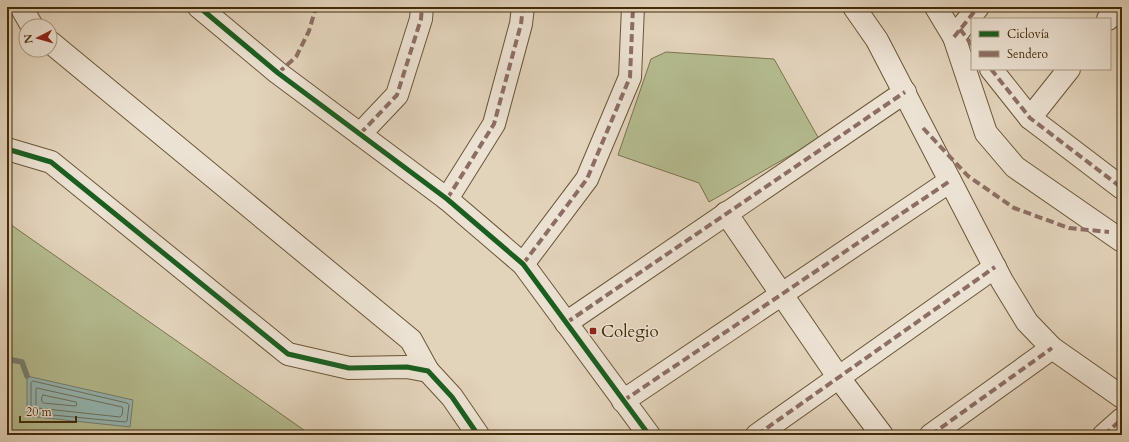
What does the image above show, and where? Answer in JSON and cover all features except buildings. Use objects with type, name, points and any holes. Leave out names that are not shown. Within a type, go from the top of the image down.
[{"type":"street","points":[[21,7],[27,18]]},
{"type":"street","points":[[199,7],[278,73],[447,199],[523,264],[649,435]]},
{"type":"street","points":[[360,134],[397,95],[421,19],[422,7]]},
{"type":"street","points":[[447,199],[494,124],[521,24],[523,7]]},
{"type":"street","points":[[523,264],[587,179],[590,172],[630,77],[633,7]]},
{"type":"street","points":[[854,7],[877,40],[995,268],[1027,322],[1052,348],[1122,397]]},
{"type":"street","points":[[936,7],[962,37],[986,133],[1015,167],[1122,241]]},
{"type":"street","points":[[972,18],[978,7]]},
{"type":"street","points":[[1109,18],[1118,7]]},
{"type":"street","points":[[962,37],[971,20]]},
{"type":"street","points":[[58,49],[411,340],[428,371],[452,397],[478,435]]},
{"type":"street","points":[[992,70],[1030,118],[1119,179]]},
{"type":"street","points":[[1030,118],[1068,70]]},
{"type":"street","points":[[566,323],[904,92]]},
{"type":"street","points":[[7,148],[51,162],[288,354],[350,368],[407,367],[428,371]]},
{"type":"street","points":[[623,401],[950,180]]},
{"type":"street","points":[[726,213],[839,378],[882,435]]},
{"type":"street","points":[[757,435],[995,268]]},
{"type":"street","points":[[931,435],[1052,348]]},
{"type":"green space","points":[[666,52],[774,59],[819,139],[709,202],[699,183],[618,155],[651,59]]},
{"type":"green space","points":[[7,222],[311,435],[7,435]]},
{"type":"water","points":[[27,376],[133,400],[130,427],[27,416]]},
{"type":"waterway","points":[[7,359],[22,362],[27,376]]},
{"type":"marked path","points":[[278,73],[296,57],[309,31],[316,7]]},
{"type":"marked path","points":[[360,134],[397,95],[421,19],[422,7]]},
{"type":"marked path","points":[[447,199],[494,124],[521,24],[523,7]]},
{"type":"marked path","points":[[523,264],[587,179],[630,77],[633,7]]},
{"type":"marked path","points":[[954,37],[978,7]]},
{"type":"marked path","points":[[960,29],[971,44]]},
{"type":"marked path","points":[[992,70],[1030,118],[1122,188]]},
{"type":"marked path","points":[[566,323],[905,92]]},
{"type":"marked path","points":[[923,128],[968,176],[1014,208],[1069,228],[1109,232]]},
{"type":"marked path","points":[[623,401],[950,181]]},
{"type":"marked path","points":[[757,435],[995,267]]},
{"type":"marked path","points":[[931,435],[1052,348]]},
{"type":"marked path","points":[[1104,435],[1122,419]]},
{"type":"cycle path","points":[[199,7],[278,73],[447,199],[523,264],[649,435]]},
{"type":"cycle path","points":[[7,149],[51,162],[288,354],[349,368],[407,367],[428,371],[452,397],[478,435]]},
{"type":"place","name":"Colegio","points":[[593,331]]}]
